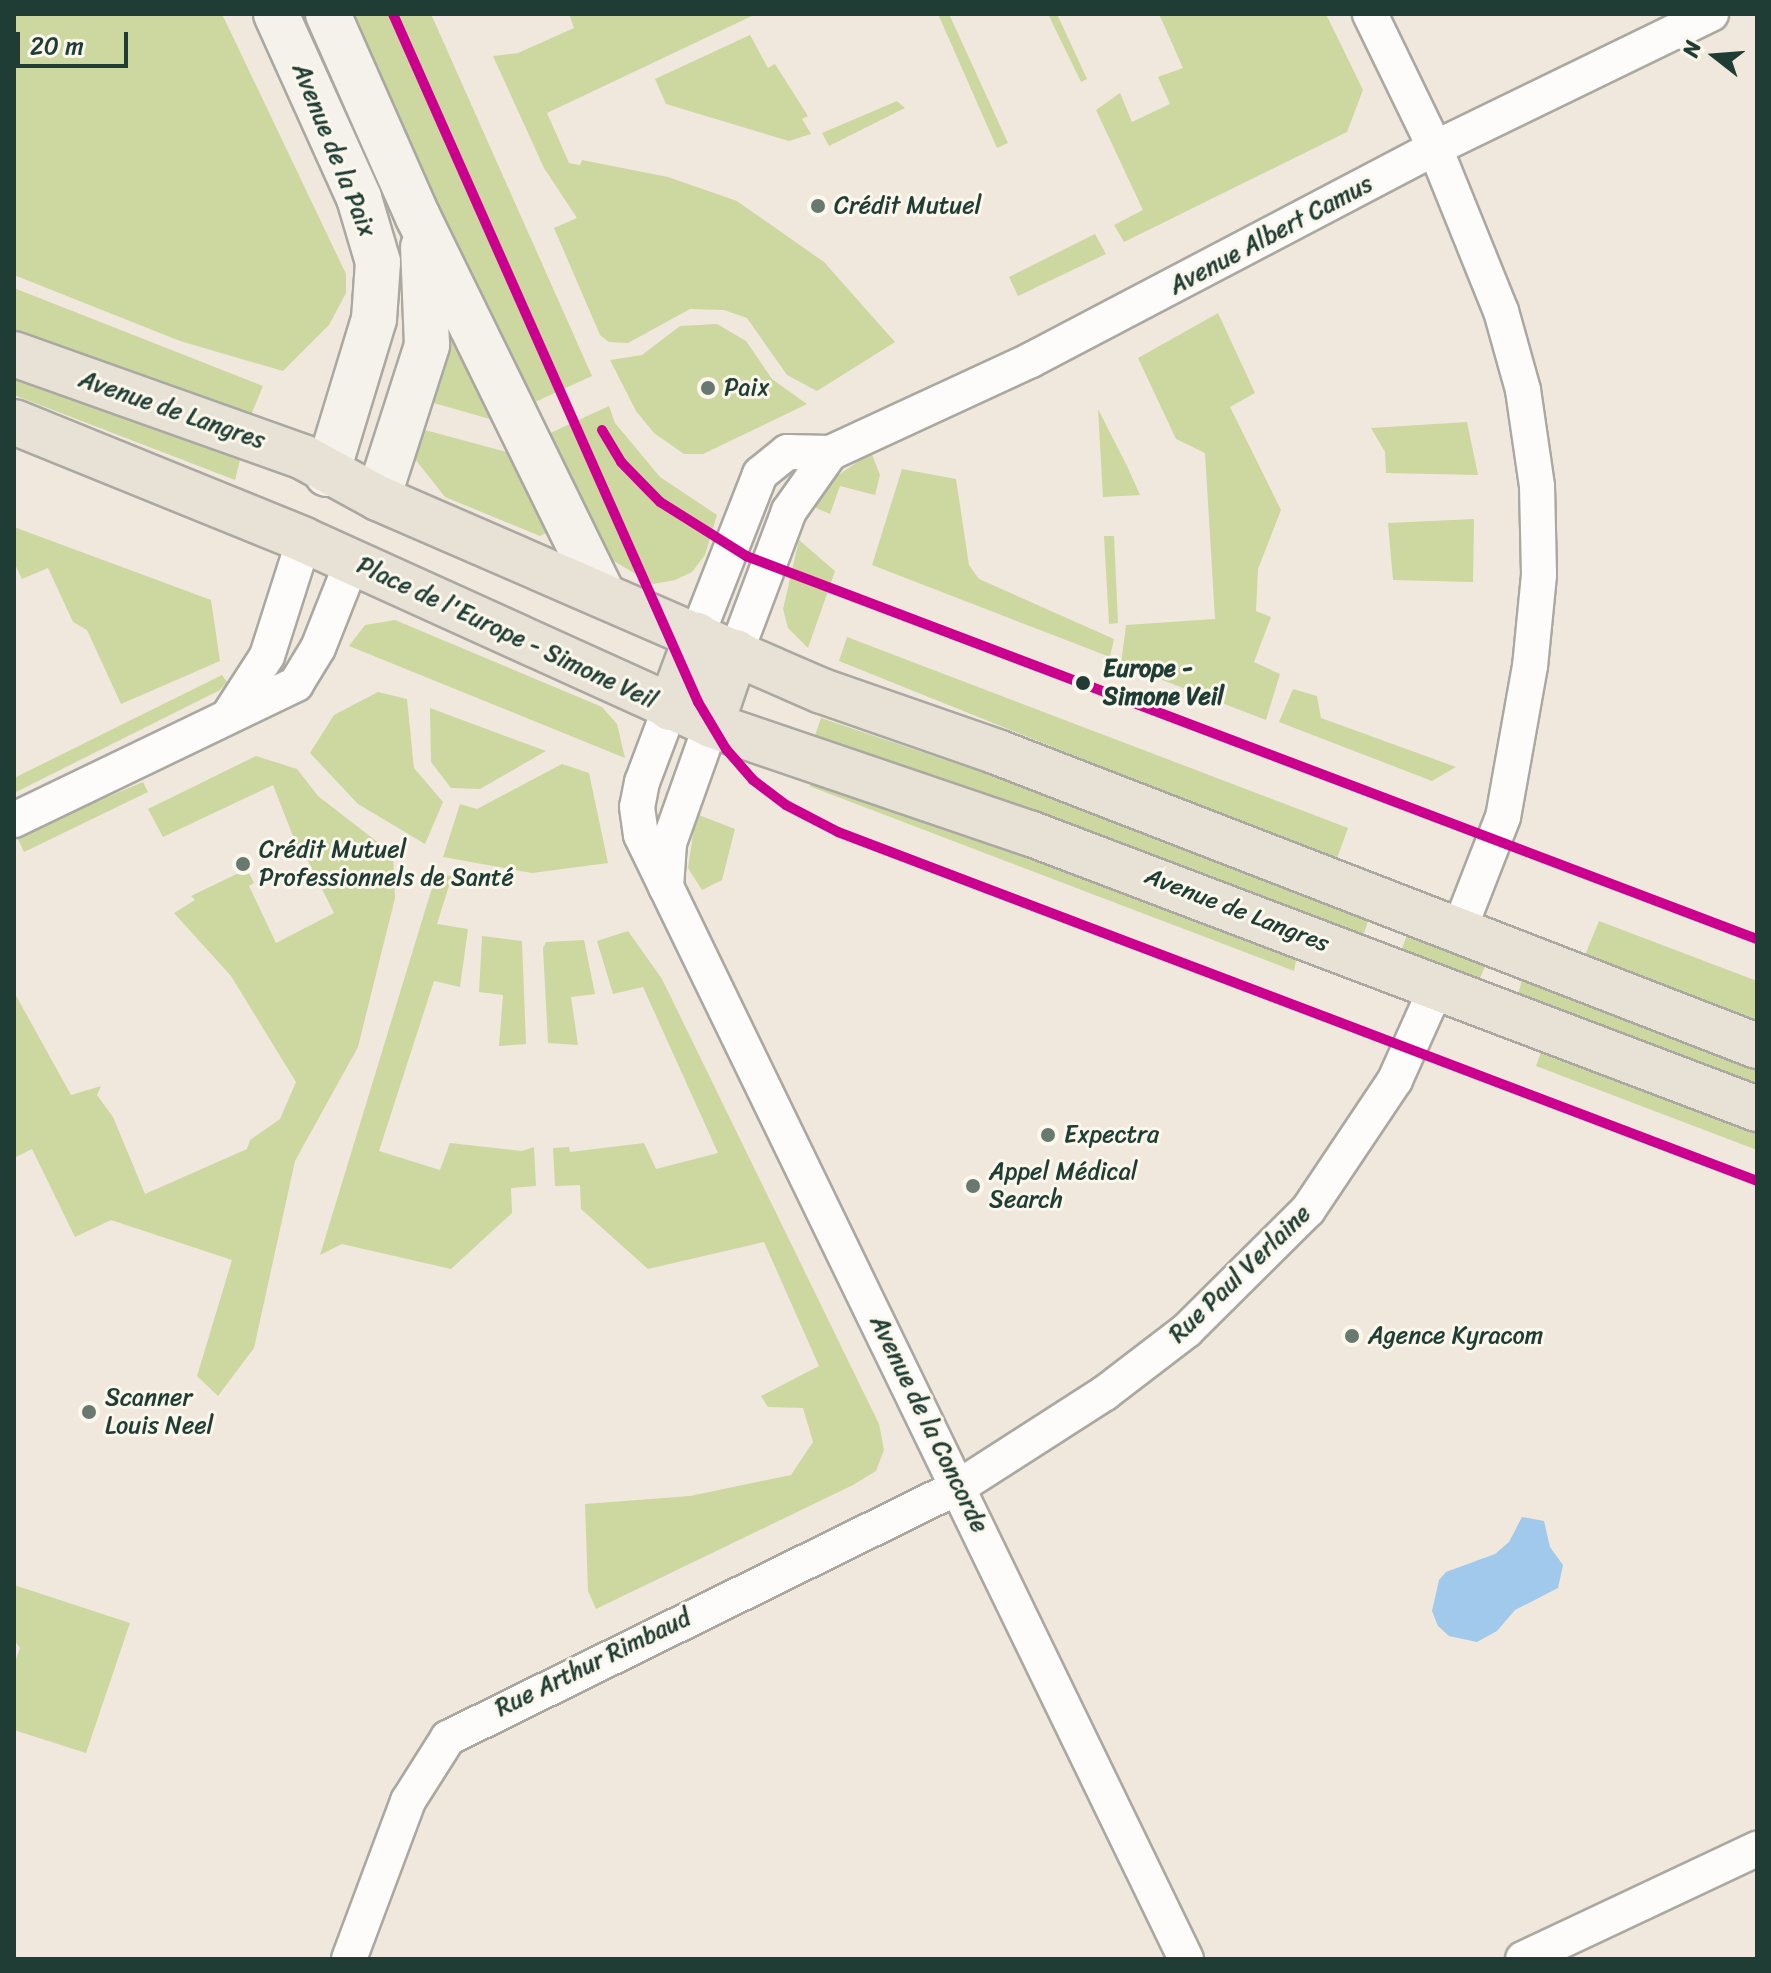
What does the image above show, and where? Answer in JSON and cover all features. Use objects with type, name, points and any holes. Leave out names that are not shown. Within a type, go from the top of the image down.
[{"type":"main road","name":"Avenue de Langres","points":[[14,354],[257,439],[303,457],[327,474]]},
{"type":"main road","points":[[14,422],[304,540],[327,474],[822,691],[997,752],[1757,1046]]},
{"type":"main road","points":[[352,562],[378,498]]},
{"type":"main road","name":"Place de l'Europe - Simone Veil","points":[[304,540],[711,725]]},
{"type":"main road","points":[[670,708],[697,635]]},
{"type":"main road","points":[[711,725],[736,652]]},
{"type":"main road","name":"Avenue de Langres","points":[[711,725],[1029,833],[1757,1109]]},
{"type":"street","name":"Avenue de la Paix","points":[[276,14],[359,198],[378,262],[374,319],[327,474]]},
{"type":"street","name":"Avenue de la Paix","points":[[328,14],[418,217],[602,592]]},
{"type":"street","points":[[1370,14],[1435,148],[1501,311],[1523,390],[1537,486],[1539,575],[1530,666],[1503,817],[1459,930]]},
{"type":"street","name":"Avenue Albert Camus","points":[[697,635],[760,474],[787,452],[830,453],[1031,360],[1435,148],[1711,14]]},
{"type":"street","name":"Avenue de la Paix","points":[[378,498],[427,345],[428,286],[418,217]]},
{"type":"street","name":"Avenue Albert Camus","points":[[736,652],[789,511],[830,453]]},
{"type":"street","points":[[229,715],[267,656],[304,540]]},
{"type":"street","points":[[14,820],[296,684],[318,648],[352,562]]},
{"type":"street","name":"Avenue de la Concorde","points":[[670,708],[637,807],[641,835],[960,1486],[1186,1959]]},
{"type":"street","name":"Avenue de la Concorde","points":[[666,891],[669,843],[711,725]]},
{"type":"street","name":"Rue Paul Verlaine","points":[[960,1486],[1105,1393],[1187,1330],[1308,1210],[1395,1080],[1437,986]]},
{"type":"street","name":"Rue Arthur Rimbaud","points":[[349,1959],[408,1801],[448,1738],[507,1704],[960,1486]]},
{"type":"street","points":[[1523,1959],[1757,1849]]},
{"type":"green space","points":[[14,14],[222,14],[346,274],[346,293],[329,325],[283,371],[180,341],[14,275]]},
{"type":"green space","points":[[285,14],[303,14],[372,167],[364,174]]},
{"type":"green space","points":[[349,14],[431,14],[592,376],[524,407]]},
{"type":"green space","points":[[569,14],[756,14],[547,113],[569,163],[580,165],[582,160],[668,177],[737,201],[824,262],[895,342],[817,391],[787,375],[747,318],[724,310],[690,309],[628,343],[609,342],[600,335],[554,228],[577,218],[544,168],[493,56],[518,53],[574,28]]},
{"type":"green space","points":[[938,14],[949,14],[1008,143],[997,148]]},
{"type":"green space","points":[[1048,14],[1057,14],[1087,79],[1081,82]]},
{"type":"green space","points":[[1159,14],[1326,14],[1363,90],[1347,132],[1124,242],[1114,225],[1143,210],[1096,110],[1120,93],[1132,122],[1170,104],[1158,77],[1183,68]]},
{"type":"green space","points":[[750,35],[768,68],[775,64],[808,116],[802,119],[811,134],[789,141],[666,104],[655,79]]},
{"type":"green space","points":[[897,101],[905,108],[829,146],[822,133]]},
{"type":"green space","points":[[1095,234],[1106,254],[1018,296],[1009,277]]},
{"type":"green space","points":[[14,288],[263,386],[249,420],[14,331]]},
{"type":"green space","points":[[443,311],[497,421],[423,400]]},
{"type":"green space","points":[[1218,313],[1255,393],[1230,407],[1281,510],[1258,569],[1256,611],[1271,617],[1254,662],[1280,674],[1266,720],[1121,664],[1126,625],[1215,619],[1205,453],[1176,439],[1138,358]]},
{"type":"green space","points":[[717,324],[746,341],[772,379],[807,404],[703,454],[684,454],[654,433],[636,411],[610,360],[642,355],[680,326]]},
{"type":"green space","points":[[14,371],[241,456],[235,480],[14,395]]},
{"type":"green space","points":[[609,406],[615,423],[660,477],[717,515],[705,555],[692,572],[675,580],[653,584],[600,553],[535,440]]},
{"type":"green space","points":[[1098,409],[1128,468],[1140,495],[1103,497]]},
{"type":"green space","points":[[1467,422],[1478,475],[1386,473],[1385,452],[1371,428]]},
{"type":"green space","points":[[414,427],[514,454],[548,532],[540,536],[445,497],[415,459]]},
{"type":"green space","points":[[871,452],[880,475],[875,495],[840,486],[830,514],[811,506],[822,487]]},
{"type":"green space","points":[[902,469],[956,479],[969,565],[979,579],[1114,639],[1110,657],[872,565]]},
{"type":"green space","points":[[1474,519],[1473,582],[1393,580],[1388,523]]},
{"type":"green space","points":[[14,527],[211,600],[220,661],[121,704],[87,630],[73,622],[48,568],[22,579],[14,562]]},
{"type":"green space","points":[[1104,536],[1114,536],[1118,623],[1109,624]]},
{"type":"green space","points":[[799,540],[835,571],[808,648],[788,628],[783,609]]},
{"type":"green space","points":[[395,620],[602,707],[617,724],[625,758],[349,646],[365,625]]},
{"type":"green space","points":[[847,637],[1348,828],[1336,861],[839,661]]},
{"type":"green space","points":[[222,675],[227,682],[220,690],[14,793],[14,778]]},
{"type":"green space","points":[[1293,689],[1317,696],[1321,718],[1456,767],[1432,781],[1279,722]]},
{"type":"green space","points":[[378,692],[407,699],[414,768],[443,802],[425,844],[358,804],[310,753],[334,715]]},
{"type":"green space","points":[[430,708],[546,751],[480,789],[451,788],[431,762]]},
{"type":"green space","points":[[821,718],[1014,783],[1368,921],[1362,939],[1063,823],[814,738]]},
{"type":"green space","points":[[256,756],[297,769],[318,796],[393,854],[395,898],[358,1047],[295,1161],[254,1348],[218,1396],[197,1376],[232,1260],[111,1220],[75,1237],[32,1149],[14,1158],[14,992],[71,1095],[101,1086],[97,1095],[113,1117],[145,1194],[247,1149],[250,1140],[280,1119],[296,1082],[231,976],[174,913],[195,900],[191,896],[247,869],[254,883],[249,886],[276,943],[334,913],[306,857],[302,859],[273,785],[163,837],[148,809]]},
{"type":"green space","points":[[562,764],[589,773],[608,863],[532,873],[443,857],[460,804],[477,809]]},
{"type":"green space","points":[[143,782],[148,792],[24,852],[16,835]]},
{"type":"green space","points":[[813,784],[1078,874],[1297,956],[1294,971],[809,786]]},
{"type":"green space","points":[[696,814],[735,829],[722,880],[702,890],[688,868]]},
{"type":"green space","points":[[443,875],[452,876],[437,924],[468,929],[460,987],[434,981],[379,1151],[440,1170],[450,1143],[522,1151],[534,1147],[536,1186],[511,1188],[512,1213],[451,1269],[342,1244],[320,1255],[431,891]]},
{"type":"green space","points":[[1599,921],[1757,981],[1757,1026],[1583,960]]},
{"type":"green space","points":[[628,931],[662,979],[879,1424],[884,1450],[876,1471],[853,1485],[596,1609],[588,1591],[585,1504],[690,1496],[791,1475],[813,1442],[803,1408],[768,1407],[761,1396],[819,1366],[764,1242],[648,1269],[581,1209],[580,1185],[555,1186],[553,1148],[569,1147],[570,1152],[644,1143],[656,1169],[718,1153],[643,987],[613,994],[597,941]]},
{"type":"green space","points":[[1407,935],[1486,964],[1478,983],[1400,954]]},
{"type":"green space","points":[[482,936],[522,941],[526,1044],[499,1046],[503,995],[479,992]]},
{"type":"green space","points":[[584,940],[595,994],[571,997],[578,1045],[548,1043],[543,948],[546,942]]},
{"type":"green space","points":[[1523,976],[1757,1066],[1757,1089],[1517,998]]},
{"type":"green space","points":[[1541,1052],[1757,1134],[1757,1150],[1536,1066]]},
{"type":"green space","points":[[14,1585],[130,1623],[86,1753],[14,1730],[14,1664],[20,1648],[14,1640]]},
{"type":"water","points":[[1522,1517],[1544,1521],[1550,1547],[1563,1565],[1558,1588],[1515,1610],[1497,1631],[1477,1642],[1449,1636],[1438,1626],[1432,1611],[1439,1580],[1446,1572],[1495,1554],[1509,1542]]},
{"type":"transit line","points":[[393,14],[698,702],[726,749],[753,780],[786,805],[838,832],[1757,1181]]},
{"type":"transit line","points":[[602,430],[621,462],[660,502],[746,556],[1757,939]]},
{"type":"place","name":"Crédit Mutuel","points":[[818,206]]},
{"type":"place","name":"Paix","points":[[708,388]]},
{"type":"place","name":"Europe - Simone Veil","points":[[1083,683]]},
{"type":"place","name":"Crédit Mutuel Professionnels de Santé","points":[[243,864]]},
{"type":"place","name":"Expectra","points":[[1048,1135]]},
{"type":"place","name":"Appel Médical Search","points":[[973,1186]]},
{"type":"place","name":"Agence Kyracom","points":[[1352,1336]]},
{"type":"place","name":"Scanner Louis Neel","points":[[89,1412]]}]
